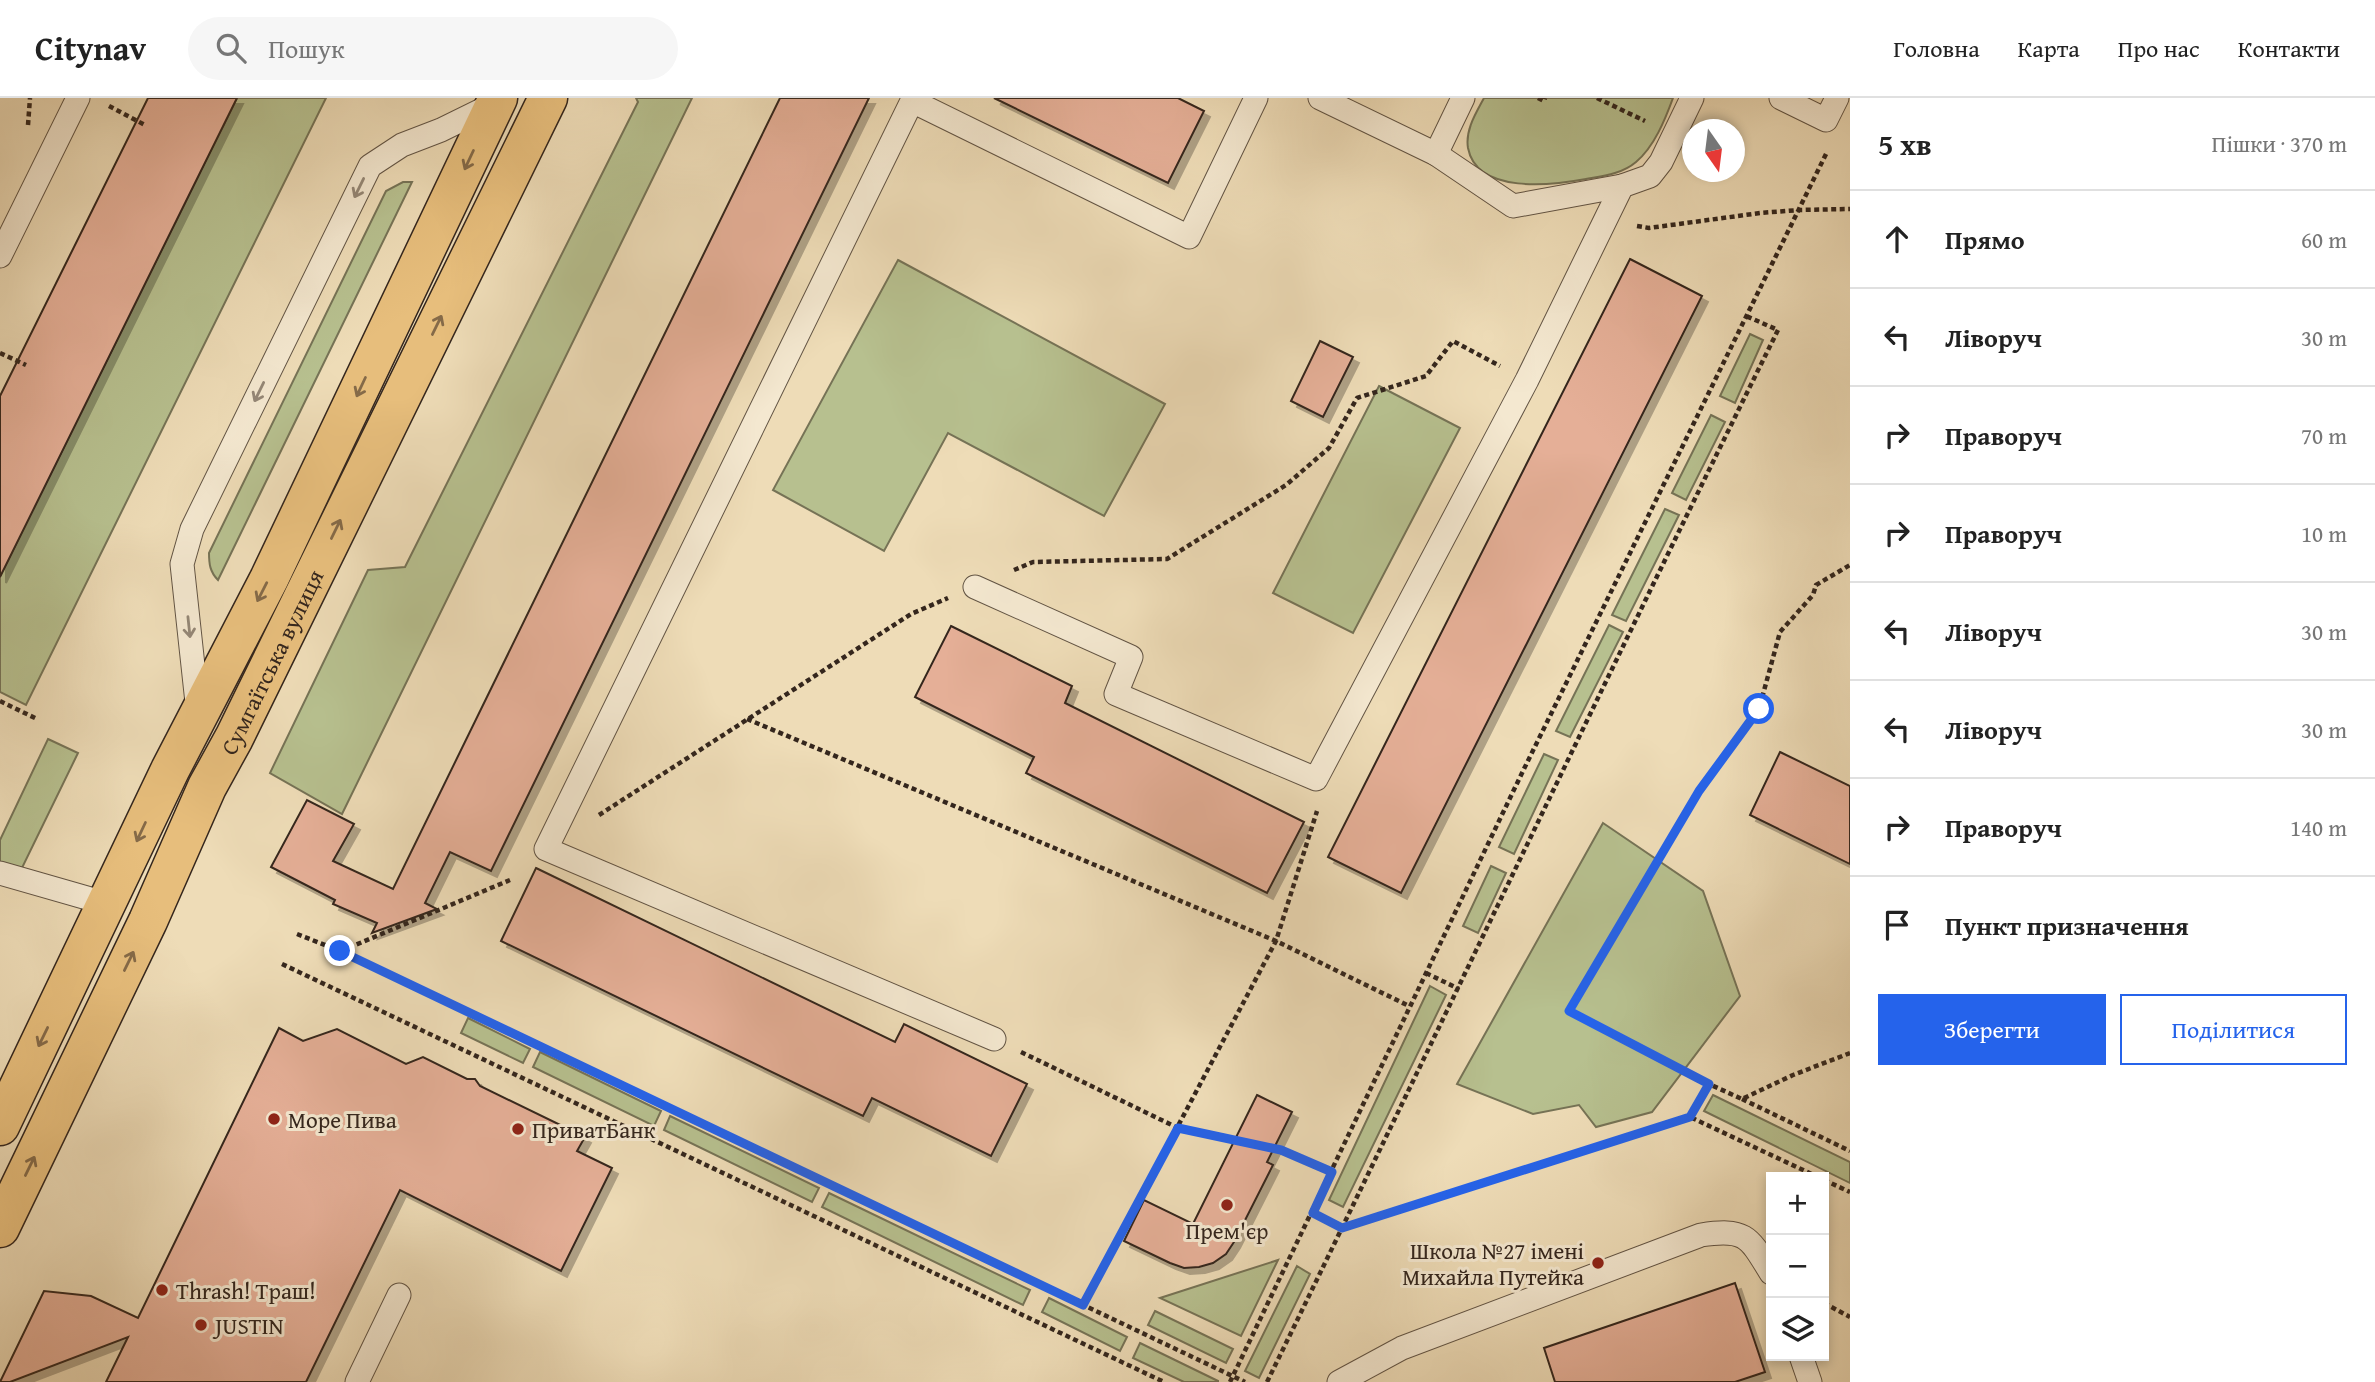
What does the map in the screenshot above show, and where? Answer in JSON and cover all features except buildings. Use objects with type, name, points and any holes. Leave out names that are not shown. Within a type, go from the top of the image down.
[{"type":"main road","name":"Сумгаїтська вулиця","points":[[0,1228],[148,921],[207,787],[234,738],[548,98]]},
{"type":"main road","name":"Сумгаїтська вулиця","points":[[0,1126],[198,716],[269,579],[497,100]]},
{"type":"lane","points":[[0,256],[78,98]]},
{"type":"lane","points":[[994,1039],[546,849],[912,102],[1189,237],[1256,98]]},
{"type":"lane","points":[[1320,98],[1436,154],[1513,206],[1622,186],[1650,176],[1661,162],[1692,98]]},
{"type":"lane","points":[[1436,154],[1463,98]]},
{"type":"lane","points":[[1781,98],[1826,120],[1837,98]]},
{"type":"lane","points":[[198,716],[182,564],[198,516],[370,166],[402,145],[441,130],[497,100]]},
{"type":"lane","points":[[975,587],[1131,657],[1116,694],[1316,779],[1527,380],[1622,186]]},
{"type":"lane","points":[[0,873],[108,904]]},
{"type":"lane","points":[[1339,1382],[1402,1348],[1701,1234],[1727,1231],[1751,1240],[1766,1265]]},
{"type":"lane","points":[[357,1382],[399,1295]]},
{"type":"lane","points":[[1803,1361],[1810,1382]]},
{"type":"path","points":[[1538,98],[1544,101],[1545,98]]},
{"type":"path","points":[[1597,98],[1674,136]]},
{"type":"path","points":[[102,102],[145,125]]},
{"type":"path","points":[[1230,1382],[1313,1213],[1409,1006],[1832,141]]},
{"type":"path","points":[[1606,219],[1620,225],[1649,228],[1798,210],[1850,209]]},
{"type":"path","points":[[1267,1382],[1459,989],[1636,617],[1779,330],[1746,316]]},
{"type":"path","points":[[546,849],[911,614],[1033,562],[1167,559],[1286,485],[1329,448],[1357,398],[1426,376],[1453,341],[1527,380]]},
{"type":"path","points":[[0,353],[26,365]]},
{"type":"path","points":[[1850,565],[1816,585],[1813,594],[1780,632],[1759,709],[1699,791],[1569,1011],[1709,1084],[1850,1151]]},
{"type":"path","points":[[0,701],[37,719]]},
{"type":"path","points":[[747,719],[1276,941],[1409,1006]]},
{"type":"path","points":[[1083,1305],[1276,941],[1321,800],[1316,779]]},
{"type":"path","points":[[340,951],[510,880]]},
{"type":"path","points":[[297,934],[340,951],[1245,1382]]},
{"type":"path","points":[[282,964],[1164,1382]]},
{"type":"path","points":[[1426,972],[1459,989]]},
{"type":"path","points":[[994,1039],[1178,1128],[1281,1150],[1332,1172]]},
{"type":"path","points":[[1742,1099],[1850,1053]]},
{"type":"path","points":[[1313,1213],[1342,1228],[1690,1117],[1709,1084]]},
{"type":"path","points":[[1690,1117],[1807,1172]]},
{"type":"path","points":[[1829,1182],[1850,1192]]},
{"type":"path","points":[[1829,1306],[1850,1317]]},
{"type":"green space","points":[[237,98],[326,98],[26,705],[0,692],[0,576]]},
{"type":"green space","points":[[636,98],[692,98],[342,814],[270,773],[368,570],[405,567],[638,102]]},
{"type":"green space","points":[[1484,98],[1673,98],[1654,141],[1631,166],[1599,177],[1537,184],[1501,180],[1486,174],[1474,163],[1467,141],[1472,122]]},
{"type":"green space","points":[[403,182],[412,182],[218,580],[210,568],[209,553],[386,191]]},
{"type":"green space","points":[[898,260],[1165,404],[1104,516],[948,433],[884,551],[773,490]]},
{"type":"green space","points":[[1750,334],[1763,340],[1735,403],[1720,396]]},
{"type":"green space","points":[[1379,386],[1460,428],[1353,633],[1273,593]]},
{"type":"green space","points":[[1711,415],[1725,422],[1686,500],[1672,493]]},
{"type":"green space","points":[[1665,509],[1679,515],[1626,621],[1612,615]]},
{"type":"green space","points":[[1609,625],[1623,632],[1570,737],[1556,731]]},
{"type":"green space","points":[[48,739],[78,753],[20,872],[0,863],[0,840]]},
{"type":"green space","points":[[1544,754],[1558,760],[1514,854],[1499,847]]},
{"type":"green space","points":[[1603,823],[1703,891],[1740,996],[1652,1112],[1596,1127],[1579,1105],[1533,1114],[1457,1084]]},
{"type":"green space","points":[[1491,866],[1506,873],[1478,933],[1463,926]]},
{"type":"green space","points":[[1430,986],[1446,995],[1343,1207],[1329,1200]]},
{"type":"green space","points":[[468,1018],[530,1049],[523,1063],[461,1033]]},
{"type":"green space","points":[[540,1052],[661,1111],[654,1126],[533,1067]]},
{"type":"green space","points":[[1713,1095],[1850,1162],[1850,1183],[1829,1172],[1704,1111]]},
{"type":"green space","points":[[670,1116],[819,1188],[812,1202],[664,1130]]},
{"type":"green space","points":[[829,1193],[1030,1290],[1023,1305],[822,1207]]},
{"type":"green space","points":[[1278,1260],[1241,1336],[1160,1298]]},
{"type":"green space","points":[[1297,1266],[1310,1274],[1259,1378],[1245,1371]]},
{"type":"green space","points":[[1049,1298],[1127,1337],[1120,1351],[1042,1312]]},
{"type":"green space","points":[[1155,1311],[1233,1349],[1226,1363],[1148,1325]]},
{"type":"green space","points":[[1140,1343],[1218,1382],[1184,1382],[1133,1358]]},
{"type":"place","name":"Море Пива","points":[[274,1119]]},
{"type":"place","name":"ПриватБанк","points":[[518,1129]]},
{"type":"place","name":"Прем'єр","points":[[1227,1205]]},
{"type":"place","name":"Школа №27 імені Михайла Путейка","points":[[1598,1263]]},
{"type":"place","name":"Thrash! Траш!","points":[[162,1290]]},
{"type":"place","name":"JUSTIN","points":[[201,1325]]},
{"type":"route","points":[[340,951],[1083,1305],[1178,1128],[1281,1150],[1332,1172],[1313,1213],[1342,1228],[1690,1117],[1709,1084],[1569,1011],[1699,791],[1759,709]]}]
